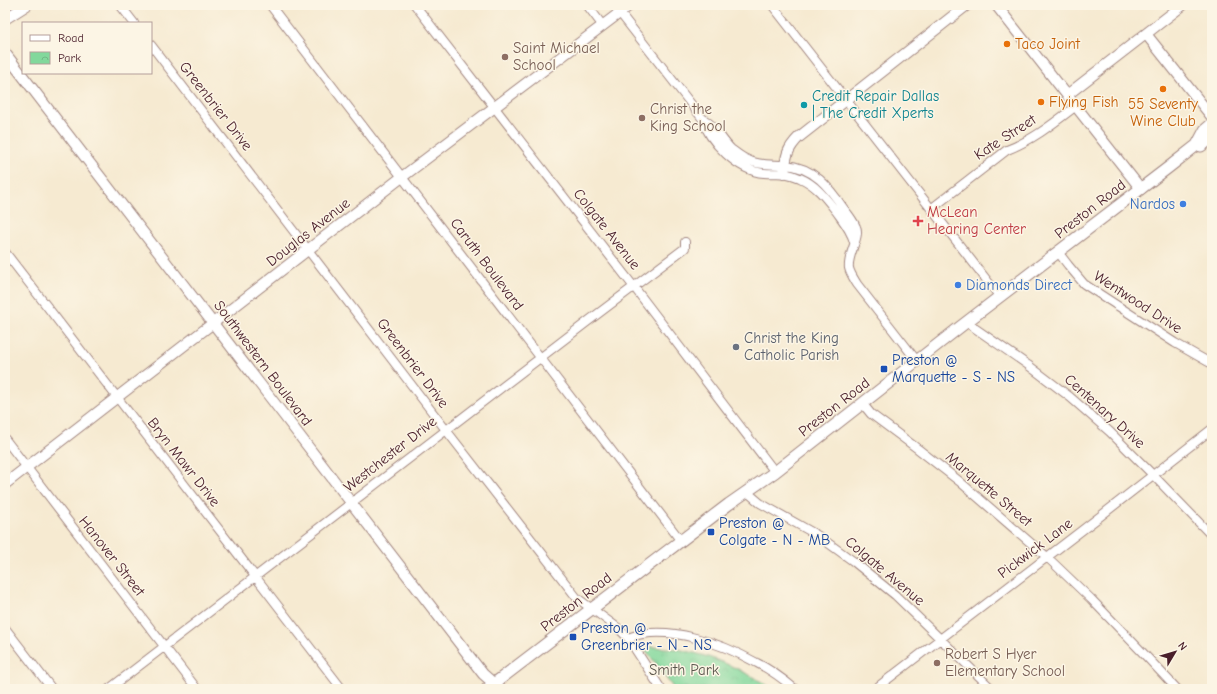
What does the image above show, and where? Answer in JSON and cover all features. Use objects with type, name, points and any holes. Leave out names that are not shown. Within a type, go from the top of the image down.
[{"type":"main road","name":"Preston Road","points":[[494,687],[591,609],[746,491],[775,472],[966,322],[1141,189],[1206,136]]},
{"type":"street","points":[[5,19],[27,5]]},
{"type":"street","points":[[120,5],[133,22]]},
{"type":"street","name":"Caruth Boulevard","points":[[270,5],[681,541]]},
{"type":"street","name":"Colgate Avenue","points":[[415,5],[634,287],[775,472]]},
{"type":"street","points":[[587,5],[603,26]]},
{"type":"street","name":"Douglas Avenue","points":[[5,484],[214,324],[402,177],[630,5]]},
{"type":"street","points":[[772,5],[1000,297]]},
{"type":"street","points":[[784,169],[786,154],[790,145],[967,5]]},
{"type":"street","points":[[996,5],[1141,189]]},
{"type":"street","points":[[1067,95],[1183,5]]},
{"type":"street","points":[[620,13],[702,118],[705,128],[725,154],[734,161],[763,173],[799,168],[814,175],[824,182],[838,199],[857,228],[858,235],[850,255],[849,267],[857,284],[917,361]]},
{"type":"street","points":[[1146,34],[1209,114],[1206,136]]},
{"type":"street","name":"Greenbrier Drive","points":[[152,46],[446,430],[577,598],[618,628],[628,638],[661,689]]},
{"type":"street","name":"Southwestern Boulevard","points":[[5,53],[494,687]]},
{"type":"street","name":"Kate Street","points":[[931,209],[1007,150],[1031,139],[1076,106]]},
{"type":"street","points":[[784,169],[809,182],[823,193],[849,229],[854,242]]},
{"type":"street","points":[[809,182],[814,175]]},
{"type":"street","name":"Westchester Drive","points":[[110,689],[685,248],[685,242]]},
{"type":"street","name":"Bryn Mawr Drive","points":[[5,252],[342,689]]},
{"type":"street","name":"Wentwood Drive","points":[[1058,252],[1084,284],[1212,364]]},
{"type":"street","name":"Centenary Drive","points":[[966,322],[1028,365],[1070,397],[1110,432],[1212,536]]},
{"type":"street","name":"Marquette Street","points":[[862,404],[871,414],[959,481],[1046,557],[1091,599],[1177,689]]},
{"type":"street","name":"Pickwick Lane","points":[[875,689],[1212,429]]},
{"type":"street","name":"Hanover Street","points":[[5,440],[197,689]]},
{"type":"street","name":"Colgate Avenue","points":[[746,491],[760,503],[817,535],[853,561],[895,595],[992,689]]},
{"type":"street","points":[[5,628],[52,689]]},
{"type":"street","points":[[628,638],[649,633],[668,633],[712,643],[735,651],[758,663],[795,689]]},
{"type":"green space","name":"Smith Park","points":[[643,646],[677,649],[715,659],[751,676],[773,689],[674,689]]},
{"type":"place","name":"Taco Joint","points":[[1007,44]]},
{"type":"place","name":"Saint Michael School","points":[[505,57]]},
{"type":"place","name":"55 Seventy Wine Club","points":[[1163,89]]},
{"type":"place","name":"Flying Fish","points":[[1041,102]]},
{"type":"place","name":"Credit Repair Dallas | The Credit Xperts","points":[[804,105]]},
{"type":"place","name":"Christ the King School","points":[[642,118]]},
{"type":"place","name":"Nardos","points":[[1183,204]]},
{"type":"place","name":"McLean Hearing Center","points":[[918,221]]},
{"type":"place","name":"Diamonds Direct","points":[[958,285]]},
{"type":"place","name":"Christ the King Catholic Parish","points":[[736,347]]},
{"type":"place","name":"Preston @ Marquette - S - NS","points":[[884,369]]},
{"type":"place","name":"Preston @ Colgate - N - MB","points":[[711,532]]},
{"type":"place","name":"Preston @ Greenbrier - N - NS","points":[[573,637]]},
{"type":"place","name":"Robert S Hyer Elementary School","points":[[937,663]]}]
